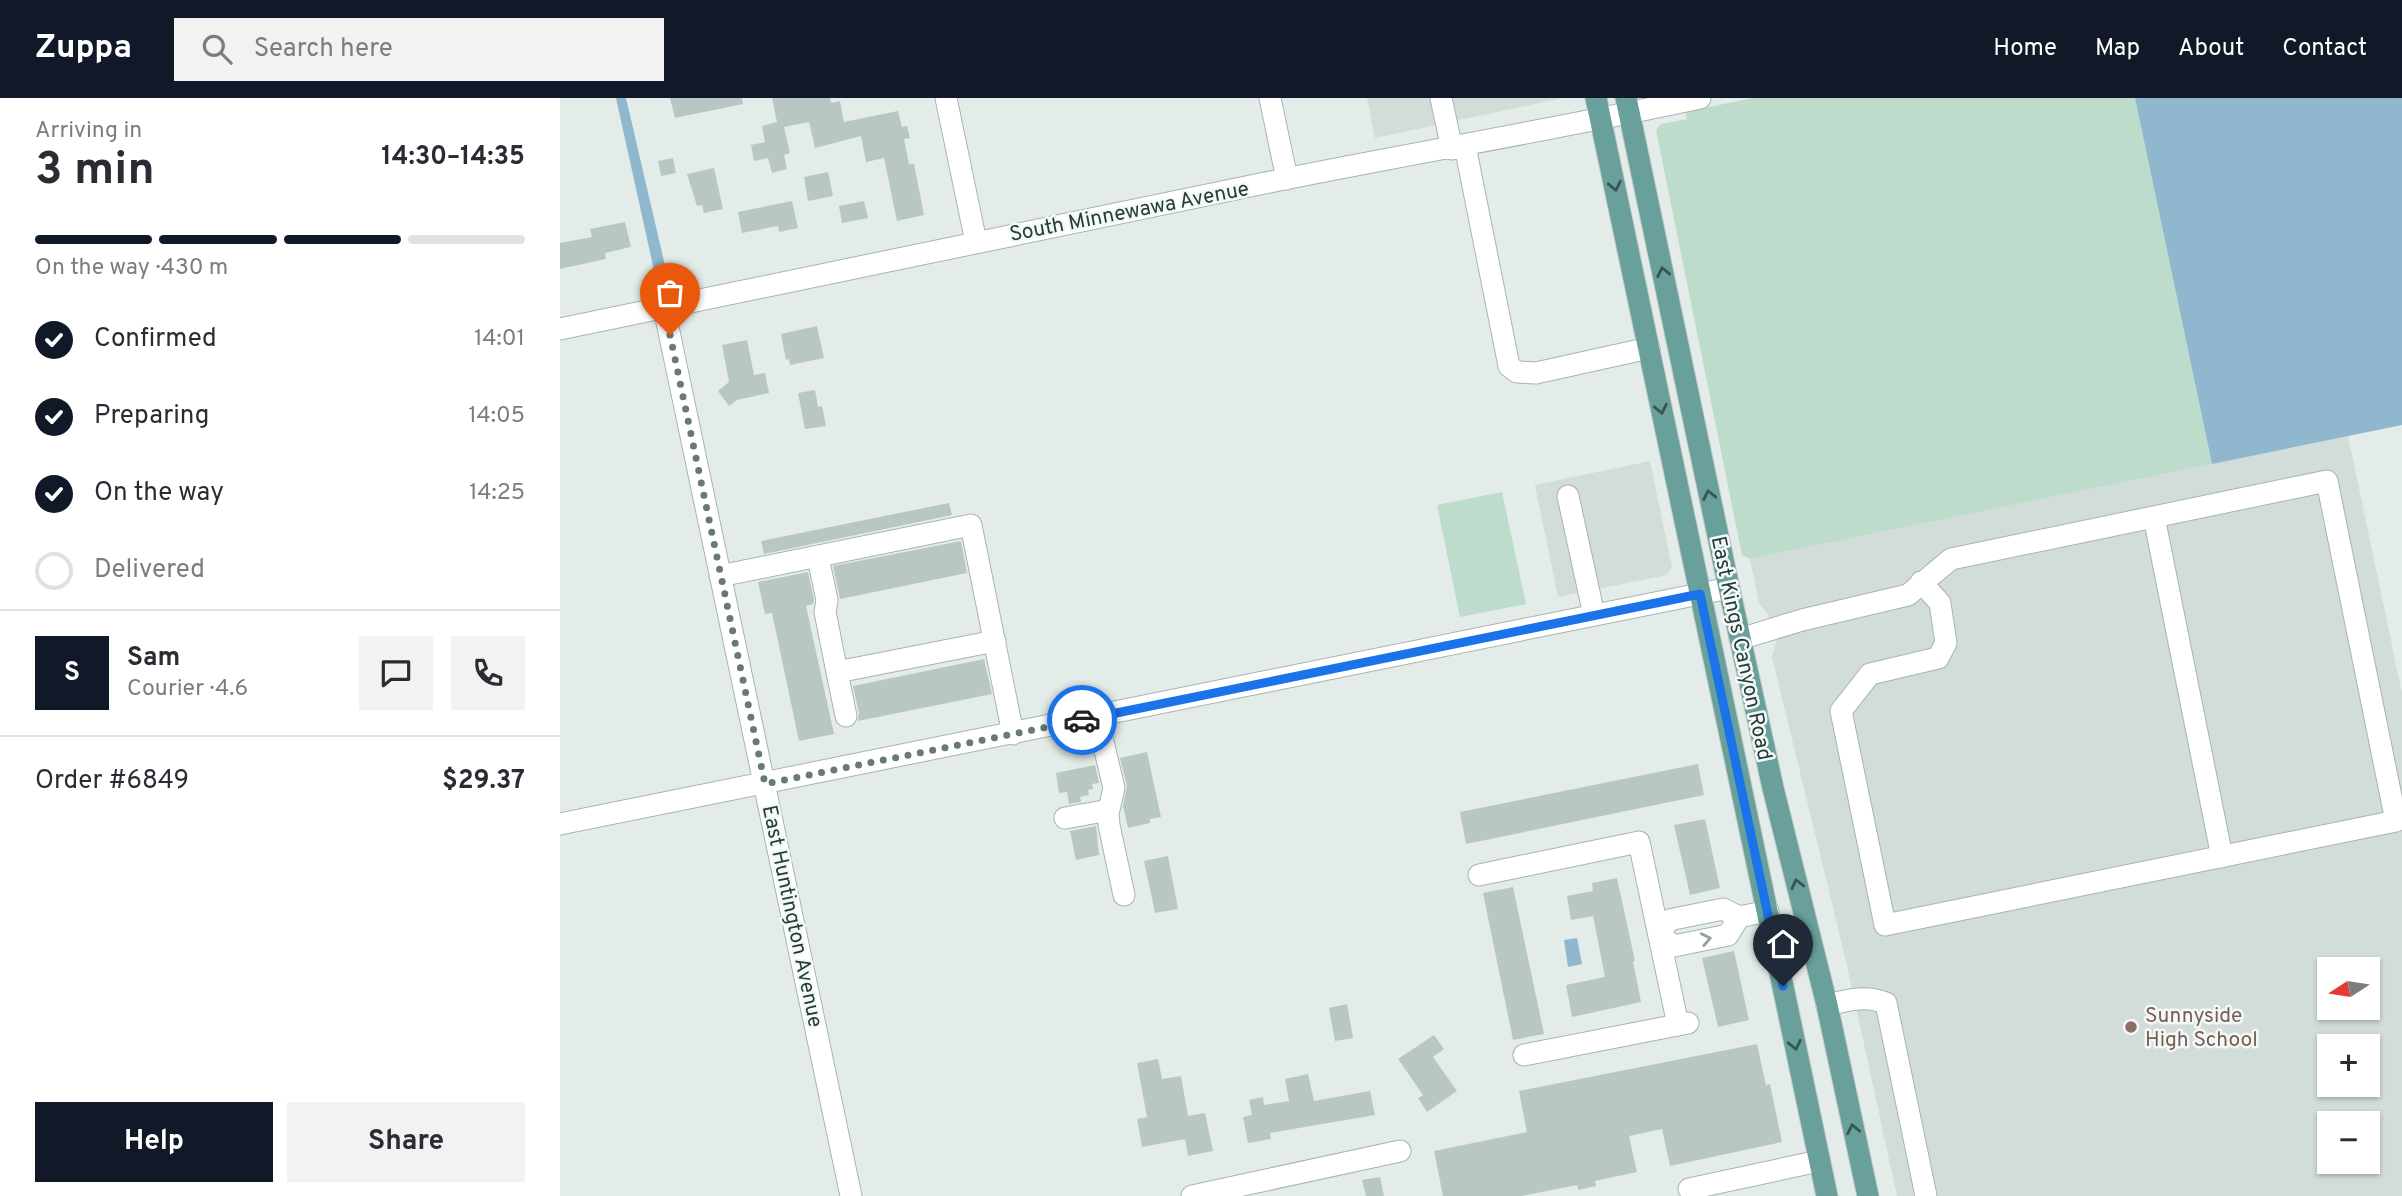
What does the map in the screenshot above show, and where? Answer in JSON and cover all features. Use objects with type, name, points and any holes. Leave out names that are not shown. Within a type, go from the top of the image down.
[{"type":"main road","name":"East Kings Canyon Road","points":[[1596,98],[1827,1196]]},
{"type":"main road","name":"East Kings Canyon Road","points":[[1628,106],[1740,639],[1773,788],[1827,1005],[1868,1196]]},
{"type":"street","points":[[946,98],[976,242]]},
{"type":"street","points":[[1270,98],[1287,179]]},
{"type":"street","points":[[1441,98],[1458,147],[1509,366],[1517,372],[1535,373],[1649,348]]},
{"type":"street","name":"South Minnewawa Avenue","points":[[560,329],[1287,179],[1601,119],[1628,106],[1700,98]]},
{"type":"street","name":"East Huntington Avenue","points":[[664,308],[851,1196]]},
{"type":"street","points":[[1740,639],[1802,620],[1908,595],[1922,582],[1951,559],[2327,481],[2396,821],[1885,925],[1841,711],[1870,674],[1938,658],[1947,643],[1940,603],[1922,582]]},
{"type":"street","points":[[1568,496],[1594,615]]},
{"type":"street","points":[[2154,517],[2222,857]]},
{"type":"street","points":[[720,576],[971,525],[1013,734]]},
{"type":"street","points":[[818,558],[827,600],[825,612],[846,716]]},
{"type":"street","points":[[560,824],[1729,589]]},
{"type":"street","points":[[837,672],[995,640]]},
{"type":"street","points":[[1097,717],[1114,788],[1109,810],[1109,830],[1124,895]]},
{"type":"street","points":[[1065,818],[1109,810]]},
{"type":"street","points":[[1479,875],[1639,842],[1659,934],[1683,1024],[1524,1055]]},
{"type":"street","points":[[1659,934],[1669,920],[1723,909],[1739,917],[1768,911]]},
{"type":"street","points":[[1827,1005],[1856,998],[1872,998],[1886,1003],[1926,1196]]},
{"type":"street","points":[[1192,1196],[1244,1191],[1400,1151]]},
{"type":"street","points":[[1689,1189],[1819,1161]]},
{"type":"shaded area","points":[[1367,98],[1563,98],[1375,138]]},
{"type":"shaded area","points":[[2348,436],[2402,693],[2402,1196],[1897,1196],[1846,961],[1772,657],[1776,643],[1768,614],[1759,603],[1750,559]]},
{"type":"shaded area","points":[[1650,461],[1672,567],[1667,575],[1558,597],[1535,485]]},
{"type":"green space","points":[[1753,98],[2135,98],[2212,464],[1750,559],[1742,555],[1656,130],[1661,124],[1687,119],[1685,112]]},
{"type":"green space","points":[[1502,492],[1526,604],[1460,617],[1437,505]]},
{"type":"water","points":[[616,98],[626,98],[670,287],[659,290],[657,284]]},
{"type":"water","points":[[2135,98],[2402,98],[2402,425],[2212,464]]},
{"type":"water","points":[[1577,938],[1582,964],[1568,967],[1564,940]]},
{"type":"building","points":[[670,98],[742,98],[743,104],[675,118]]},
{"type":"building","points":[[772,98],[830,98],[831,103],[840,101],[844,122],[898,111],[902,127],[907,126],[910,138],[904,139],[909,164],[914,164],[924,215],[897,221],[884,158],[866,162],[861,136],[815,148],[809,122],[784,127],[790,153],[784,155],[787,169],[772,173],[768,158],[754,161],[751,145],[765,142],[762,126],[777,122]]},
{"type":"building","points":[[673,158],[676,173],[661,176],[658,161]]},
{"type":"building","points":[[714,168],[723,209],[704,213],[702,205],[697,206],[687,174]]},
{"type":"building","points":[[828,172],[833,196],[808,201],[804,177]]},
{"type":"building","points":[[792,201],[798,228],[779,232],[778,226],[742,233],[738,212]]},
{"type":"building","points":[[864,201],[868,218],[842,223],[839,206]]},
{"type":"building","points":[[625,222],[631,247],[605,253],[606,259],[560,269],[560,243],[592,237],[590,229]]},
{"type":"building","points":[[817,326],[824,358],[790,365],[789,359],[786,360],[781,334]]},
{"type":"building","points":[[747,340],[754,375],[765,373],[769,393],[737,400],[729,406],[718,391],[729,382],[722,345]]},
{"type":"building","points":[[815,390],[826,426],[805,429],[798,393]]},
{"type":"building","points":[[949,503],[952,515],[764,554],[761,541]]},
{"type":"building","points":[[961,541],[967,573],[840,599],[833,566]]},
{"type":"building","points":[[808,572],[814,600],[813,604],[806,606],[834,734],[799,741],[772,613],[765,614],[758,582]]},
{"type":"building","points":[[984,659],[992,694],[858,721],[859,713],[853,686]]},
{"type":"building","points":[[1147,752],[1161,817],[1150,819],[1150,823],[1128,828],[1123,806],[1127,786],[1120,758]]},
{"type":"building","points":[[1698,764],[1704,795],[1466,844],[1460,812]]},
{"type":"building","points":[[1095,765],[1099,783],[1092,784],[1093,789],[1088,790],[1089,795],[1080,797],[1081,802],[1069,804],[1067,792],[1059,793],[1056,773]]},
{"type":"building","points":[[1705,819],[1720,888],[1690,895],[1674,825]]},
{"type":"building","points":[[1096,826],[1099,855],[1076,860],[1070,831]]},
{"type":"building","points":[[1168,856],[1178,909],[1155,913],[1144,861]]},
{"type":"building","points":[[1617,878],[1641,1002],[1572,1017],[1566,985],[1605,977],[1593,916],[1571,920],[1567,896],[1593,891],[1592,883]]},
{"type":"building","points":[[1513,887],[1544,1034],[1513,1040],[1483,893]]},
{"type":"building","points":[[1734,951],[1749,1020],[1718,1027],[1702,958]]},
{"type":"building","points":[[1347,1004],[1353,1038],[1335,1041],[1329,1008]]},
{"type":"building","points":[[1434,1035],[1444,1049],[1433,1057],[1457,1091],[1427,1112],[1418,1098],[1423,1095],[1398,1059]]},
{"type":"building","points":[[1757,1044],[1766,1085],[1770,1084],[1782,1142],[1670,1166],[1662,1129],[1629,1136],[1637,1172],[1595,1181],[1596,1186],[1578,1190],[1577,1185],[1521,1196],[1443,1196],[1434,1151],[1527,1132],[1519,1091]]},
{"type":"building","points":[[1158,1059],[1162,1079],[1181,1076],[1188,1116],[1205,1113],[1213,1151],[1188,1156],[1185,1139],[1142,1147],[1137,1119],[1147,1117],[1137,1063]]},
{"type":"building","points":[[1308,1074],[1314,1101],[1370,1091],[1375,1115],[1270,1133],[1271,1139],[1248,1143],[1243,1117],[1252,1115],[1249,1100],[1263,1097],[1264,1105],[1289,1101],[1285,1079]]},
{"type":"building","points":[[1380,1177],[1384,1196],[1366,1196],[1362,1180]]},
{"type":"way so far","points":[[670,335],[765,784],[1082,720]]},
{"type":"place","name":"Sunnyside High School","points":[[2131,1027]]},
{"type":"route","points":[[1082,720],[1700,594],[1783,986]]}]
